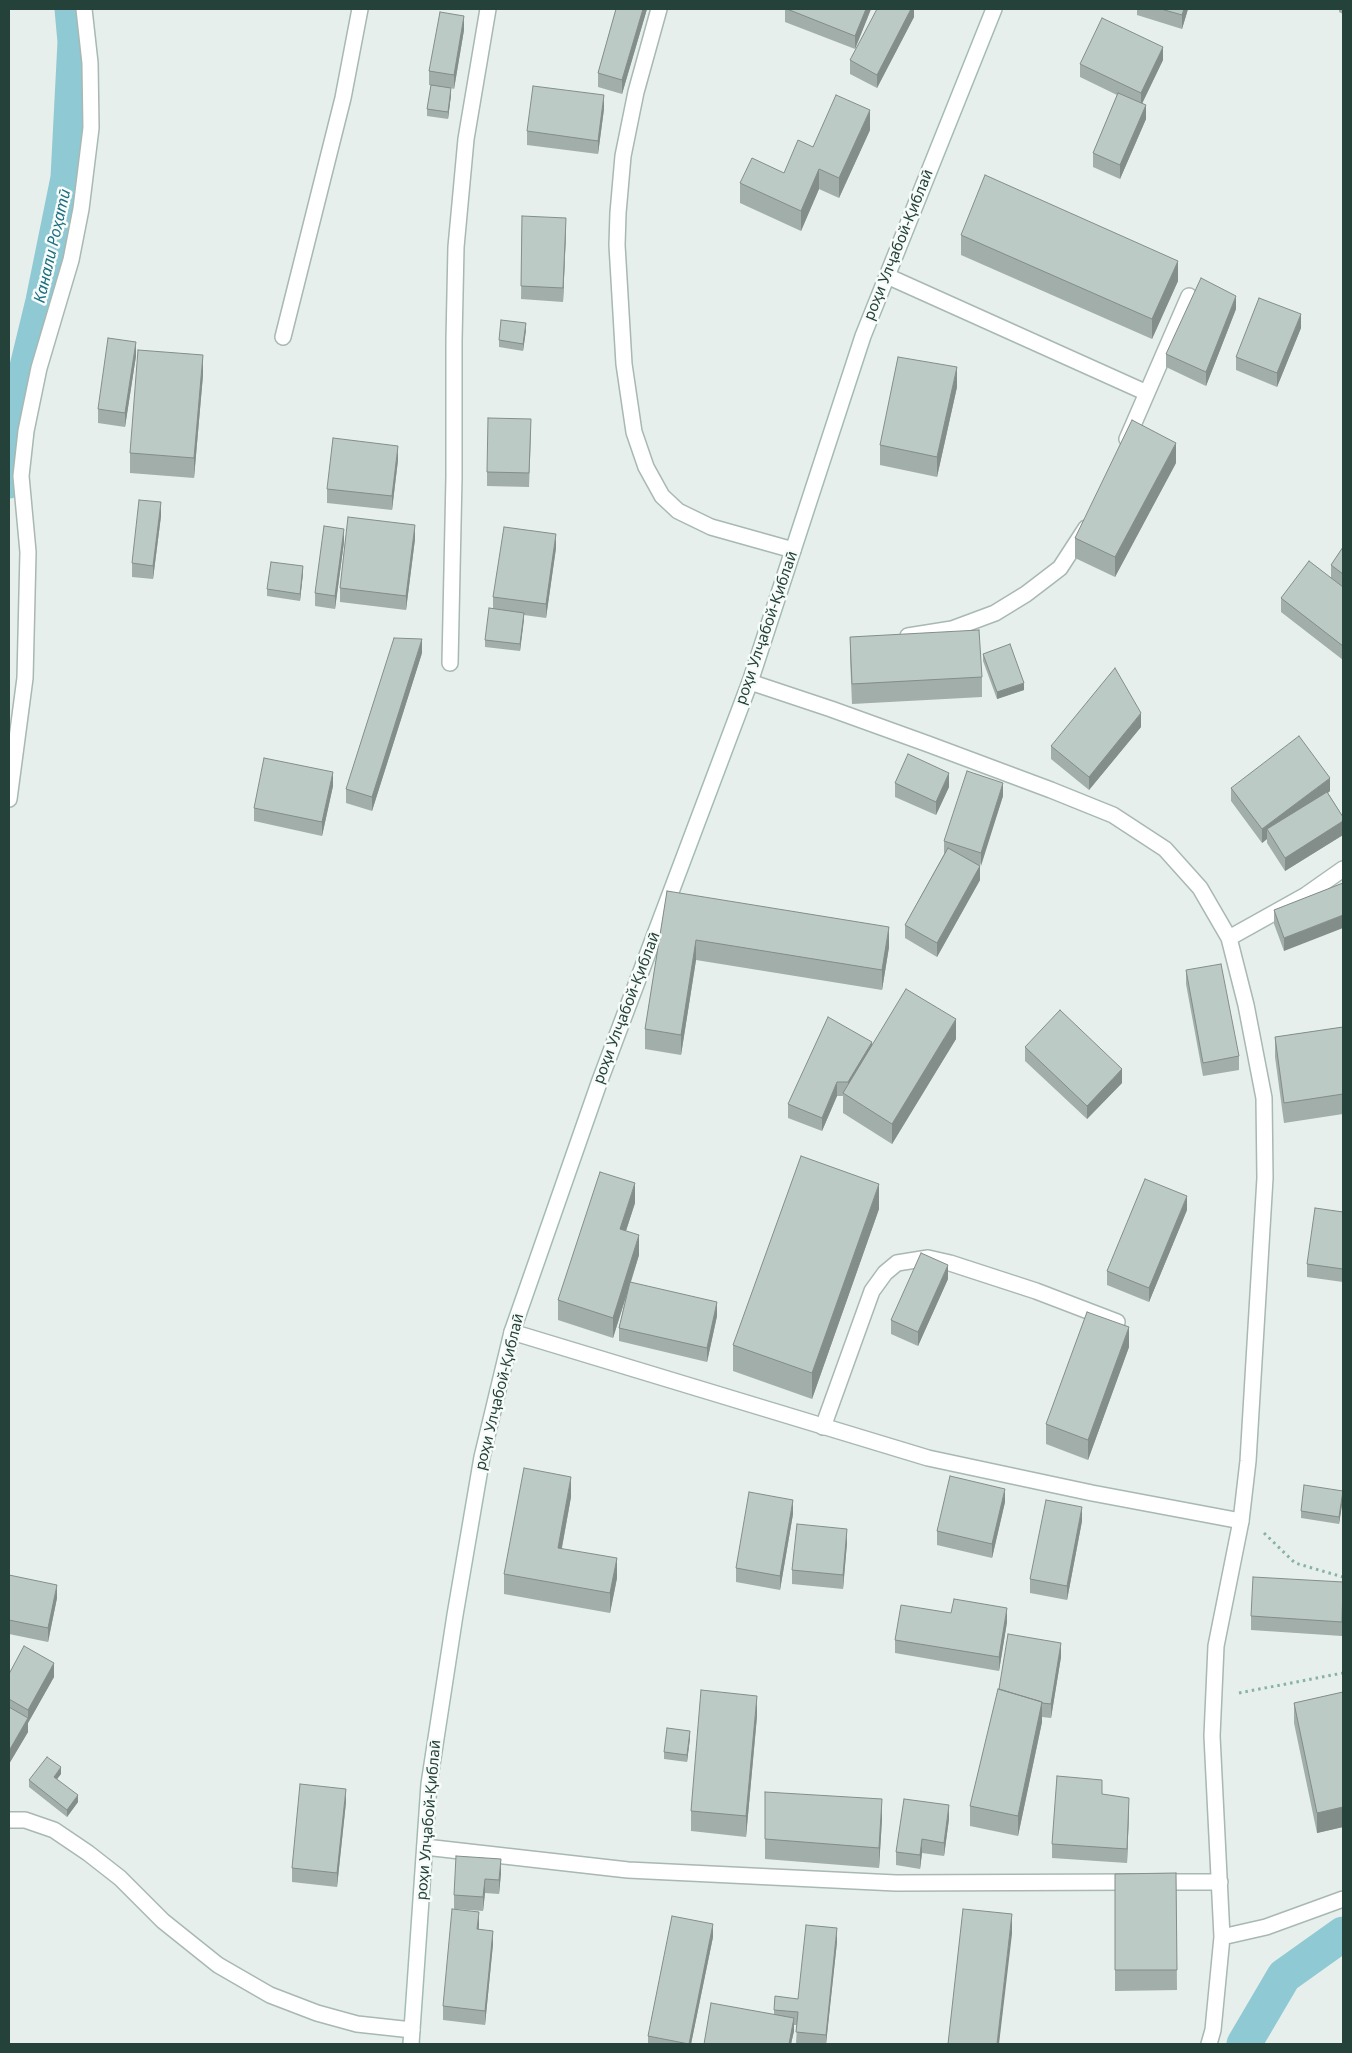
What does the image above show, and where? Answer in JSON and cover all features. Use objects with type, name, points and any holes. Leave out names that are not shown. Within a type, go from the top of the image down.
[{"type":"street","points":[[9,799],[25,678],[28,552],[21,476],[26,431],[39,368],[71,260],[81,208],[92,128],[90,63],[84,9]]},
{"type":"street","points":[[283,337],[343,98],[360,9]]},
{"type":"street","points":[[450,663],[456,247],[466,139],[488,9]]},
{"type":"street","points":[[659,9],[636,92],[623,156],[618,213],[617,245],[624,364],[634,432],[646,467],[662,496],[678,511],[711,527],[793,550]]},
{"type":"street","name":"роҳи Улҷабой-Қиблаӣ","points":[[412,2037],[429,1784],[454,1615],[482,1457],[512,1332],[599,1083],[750,682],[863,336],[994,9]]},
{"type":"street","points":[[887,276],[1147,393]]},
{"type":"street","points":[[1121,453],[1189,296]]},
{"type":"street","points":[[906,636],[952,629],[995,613],[1026,594],[1060,568],[1090,518]]},
{"type":"street","points":[[750,682],[831,708],[1113,815],[1165,849],[1200,888],[1229,938],[1246,1005],[1264,1098],[1265,1188],[1248,1461],[1241,1521],[1216,1646],[1212,1736],[1222,1936],[1213,2030],[1209,2044]]},
{"type":"street","points":[[1229,938],[1306,896],[1343,869]]},
{"type":"street","points":[[823,1427],[872,1291],[884,1273],[898,1263],[928,1258],[950,1263],[1028,1288],[1117,1322]]},
{"type":"street","points":[[512,1332],[928,1458],[1092,1493],[1241,1521]]},
{"type":"street","points":[[9,1820],[25,1820],[54,1830],[88,1852],[120,1878],[163,1921],[218,1965],[270,1995],[317,2013],[412,2037]]},
{"type":"street","points":[[425,1847],[628,1870],[876,1882],[1220,1882]]},
{"type":"street","points":[[1222,1936],[1266,1926],[1343,1899]]},
{"type":"path","points":[[1241,1521],[1267,1535],[1295,1563],[1343,1577]]},
{"type":"path","points":[[1214,1698],[1343,1673]]},
{"type":"building","points":[[616,9],[643,9],[622,80],[598,73]]},
{"type":"building","points":[[787,9],[866,9],[855,36]]},
{"type":"building","points":[[877,9],[911,9],[877,75],[850,60]]},
{"type":"building","points":[[1161,9],[1184,9],[1182,15]]},
{"type":"building","points":[[440,12],[464,16],[454,75],[429,71]]},
{"type":"building","points":[[1102,18],[1163,47],[1141,93],[1080,64]]},
{"type":"building","points":[[431,85],[451,88],[448,112],[427,109]]},
{"type":"building","points":[[533,86],[604,95],[598,141],[527,131]]},
{"type":"building","points":[[1118,93],[1146,105],[1120,165],[1093,153]]},
{"type":"building","points":[[836,95],[870,110],[839,178],[819,169],[801,211],[740,183],[752,158],[784,173],[798,140],[813,147]]},
{"type":"building","points":[[985,175],[1178,261],[1152,319],[961,235]]},
{"type":"building","points":[[522,216],[566,218],[563,288],[521,286]]},
{"type":"building","points":[[1201,278],[1236,296],[1206,372],[1166,354]]},
{"type":"building","points":[[1259,298],[1301,314],[1277,373],[1236,357]]},
{"type":"building","points":[[501,320],[526,323],[523,344],[499,340]]},
{"type":"building","points":[[108,338],[136,342],[125,413],[98,409]]},
{"type":"building","points":[[138,350],[203,355],[194,458],[130,453]]},
{"type":"building","points":[[898,357],[957,367],[937,457],[880,445]]},
{"type":"building","points":[[488,418],[531,419],[529,473],[487,472]]},
{"type":"building","points":[[1132,420],[1176,443],[1115,557],[1075,538]]},
{"type":"building","points":[[333,438],[398,446],[392,496],[327,489]]},
{"type":"building","points":[[139,500],[161,502],[153,566],[132,563]]},
{"type":"building","points":[[348,517],[415,525],[406,596],[340,588]]},
{"type":"building","points":[[324,526],[344,529],[335,596],[315,593]]},
{"type":"building","points":[[504,527],[556,534],[546,604],[493,597]]},
{"type":"building","points":[[1343,547],[1343,574],[1331,565]]},
{"type":"building","points":[[1309,561],[1343,587],[1343,646],[1281,598]]},
{"type":"building","points":[[271,562],[303,566],[300,594],[267,589]]},
{"type":"building","points":[[489,608],[524,613],[520,644],[485,640]]},
{"type":"building","points":[[979,630],[982,677],[852,684],[850,637]]},
{"type":"building","points":[[394,638],[422,639],[372,797],[346,789]]},
{"type":"building","points":[[1010,644],[1024,683],[997,692],[983,654]]},
{"type":"building","points":[[1115,668],[1141,713],[1089,777],[1051,746]]},
{"type":"building","points":[[1299,736],[1330,778],[1262,829],[1231,788]]},
{"type":"building","points":[[908,754],[949,773],[936,802],[895,783]]},
{"type":"building","points":[[264,758],[333,772],[322,822],[254,808]]},
{"type":"building","points":[[967,771],[1003,783],[981,853],[944,841]]},
{"type":"building","points":[[1327,792],[1343,817],[1343,821],[1285,858],[1267,829]]},
{"type":"building","points":[[948,848],[980,866],[937,943],[905,925]]},
{"type":"building","points":[[1343,883],[1343,915],[1284,938],[1274,910]]},
{"type":"building","points":[[667,891],[889,927],[882,970],[696,940],[681,1035],[645,1029]]},
{"type":"building","points":[[1221,964],[1239,1056],[1203,1063],[1186,970]]},
{"type":"building","points":[[906,989],[956,1019],[892,1124],[843,1093]]},
{"type":"building","points":[[1060,1010],[1122,1069],[1087,1106],[1025,1047]]},
{"type":"building","points":[[828,1017],[872,1042],[848,1082],[837,1082],[822,1118],[788,1104]]},
{"type":"building","points":[[1343,1027],[1343,1094],[1284,1103],[1275,1037]]},
{"type":"building","points":[[801,1156],[879,1184],[812,1373],[733,1345]]},
{"type":"building","points":[[600,1172],[635,1183],[620,1229],[639,1235],[613,1318],[558,1300]]},
{"type":"building","points":[[1145,1179],[1187,1196],[1149,1288],[1107,1271]]},
{"type":"building","points":[[1315,1208],[1343,1212],[1343,1269],[1307,1264]]},
{"type":"building","points":[[921,1253],[948,1265],[918,1332],[891,1320]]},
{"type":"building","points":[[630,1282],[717,1302],[707,1348],[619,1328]]},
{"type":"building","points":[[1087,1312],[1129,1327],[1088,1440],[1046,1424]]},
{"type":"building","points":[[524,1468],[571,1477],[558,1548],[617,1558],[610,1593],[504,1574]]},
{"type":"building","points":[[950,1476],[1005,1489],[992,1544],[937,1531]]},
{"type":"building","points":[[1304,1485],[1343,1491],[1339,1517],[1301,1511]]},
{"type":"building","points":[[749,1492],[793,1500],[780,1576],[736,1568]]},
{"type":"building","points":[[1046,1500],[1082,1507],[1067,1586],[1030,1579]]},
{"type":"building","points":[[797,1524],[847,1529],[843,1575],[792,1570]]},
{"type":"building","points":[[9,1575],[57,1585],[48,1628],[9,1620]]},
{"type":"building","points":[[1253,1577],[1343,1582],[1342,1622],[1251,1616]]},
{"type":"building","points":[[954,1599],[1007,1608],[999,1657],[895,1640],[901,1605],[951,1613]]},
{"type":"building","points":[[1008,1634],[1061,1643],[1051,1704],[1042,1703],[999,1689]]},
{"type":"building","points":[[24,1646],[54,1663],[28,1710],[9,1699],[9,1674]]},
{"type":"building","points":[[998,1689],[1042,1702],[1018,1816],[970,1806]]},
{"type":"building","points":[[701,1690],[757,1696],[746,1816],[691,1811]]},
{"type":"building","points":[[1343,1692],[1343,1807],[1317,1813],[1294,1703]]},
{"type":"building","points":[[9,1707],[28,1718],[9,1751]]},
{"type":"building","points":[[667,1728],[690,1731],[687,1755],[664,1752]]},
{"type":"building","points":[[47,1757],[61,1767],[54,1777],[78,1795],[67,1810],[29,1780]]},
{"type":"building","points":[[1057,1776],[1102,1780],[1102,1794],[1129,1798],[1127,1849],[1052,1844]]},
{"type":"building","points":[[300,1784],[346,1789],[337,1873],[292,1868]]},
{"type":"building","points":[[765,1792],[882,1799],[879,1848],[765,1839]]},
{"type":"building","points":[[904,1799],[949,1805],[944,1843],[922,1839],[920,1855],[896,1852]]},
{"type":"building","points":[[456,1856],[501,1859],[499,1880],[485,1879],[483,1897],[454,1895]]},
{"type":"building","points":[[1176,1873],[1177,1970],[1115,1970],[1115,1874]]},
{"type":"building","points":[[452,1909],[479,1912],[477,1929],[493,1931],[485,2011],[443,2006]]},
{"type":"building","points":[[963,1909],[1012,1914],[997,2044],[948,2044]]},
{"type":"building","points":[[672,1916],[713,1924],[689,2044],[648,2036]]},
{"type":"building","points":[[806,1925],[837,1928],[826,2035],[796,2032],[798,2012],[774,2010],[775,1996],[798,1999]]},
{"type":"building","points":[[711,2003],[794,2018],[789,2044],[704,2044]]},
{"type":"waterway","name":"Канали Роҳатӣ","points":[[9,481],[11,433],[43,301],[68,178],[75,42],[72,9]]},
{"type":"waterway","name":"Канали Роҳатӣ","points":[[1244,2044],[1284,1976],[1343,1934]]}]
